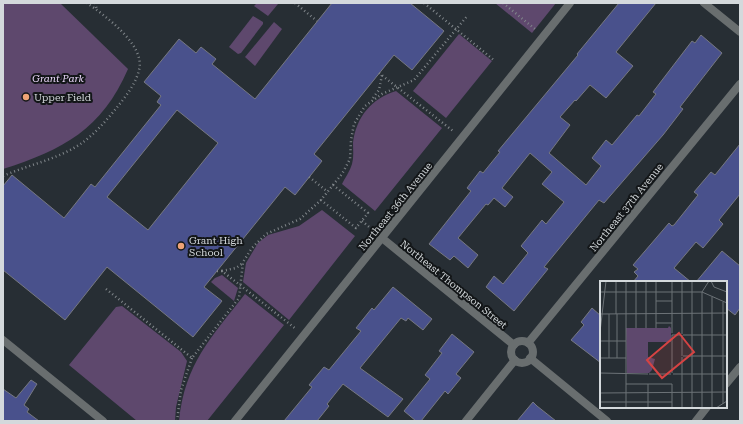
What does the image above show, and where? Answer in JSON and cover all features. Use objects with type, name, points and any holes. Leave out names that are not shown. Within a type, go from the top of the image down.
[{"type":"street","name":"Northeast 36th Avenue","points":[[235,421],[570,3]]},
{"type":"street","points":[[704,3],[740,32]]},
{"type":"street","name":"Northeast 37th Avenue","points":[[528,343],[740,84]]},
{"type":"street","name":"Northeast Thompson Street","points":[[382,238],[514,345]]},
{"type":"street","points":[[3,340],[103,421]]},
{"type":"street","points":[[522,341],[528,343],[533,352],[530,358],[522,362],[515,360],[512,354],[514,345],[522,341]]},
{"type":"street","points":[[530,358],[607,421]]},
{"type":"street","points":[[466,421],[515,360]]},
{"type":"street","points":[[727,383],[740,367]]},
{"type":"street","points":[[696,421],[706,408]]},
{"type":"path","points":[[3,176],[33,166],[80,144],[100,126],[129,92],[140,68],[137,53],[126,36],[88,3]]},
{"type":"path","points":[[95,3],[97,10]]},
{"type":"path","points":[[295,3],[318,21]]},
{"type":"path","points":[[424,3],[495,60]]},
{"type":"path","points":[[503,3],[535,29]]},
{"type":"path","points":[[370,101],[414,80],[468,15]]},
{"type":"path","points":[[217,271],[236,268],[243,262],[252,248],[263,237],[300,219],[328,192],[342,174],[350,160],[351,140],[354,124],[359,115],[379,90],[380,74],[462,138]]},
{"type":"path","points":[[309,177],[328,192]]},
{"type":"path","points":[[321,200],[356,228],[362,221],[368,213],[333,185]]},
{"type":"path","points":[[362,221],[366,225]]},
{"type":"path","points":[[177,421],[181,390],[192,358],[238,298],[243,262]]},
{"type":"path","points":[[222,271],[288,323]]},
{"type":"path","points":[[106,289],[192,358]]},
{"type":"green space","name":"Grant Park","points":[[3,3],[60,3],[128,69],[118,90],[106,107],[93,122],[78,134],[62,145],[44,154],[3,169]]},
{"type":"green space","points":[[257,3],[278,4],[268,16],[254,6]]},
{"type":"green space","points":[[495,3],[556,3],[532,33]]},
{"type":"green space","points":[[253,16],[263,22],[263,24],[241,53],[238,54],[229,47]]},
{"type":"green space","points":[[274,22],[282,29],[255,66],[245,57]]},
{"type":"green space","points":[[459,34],[492,61],[446,118],[413,91]]},
{"type":"green space","points":[[396,91],[442,128],[375,211],[342,184],[352,164],[353,143],[362,117],[380,98]]},
{"type":"green space","points":[[322,210],[355,236],[289,320],[243,282],[246,263],[258,243],[268,235],[299,226]]},
{"type":"green space","points":[[222,275],[238,288],[234,301],[211,282],[215,278]]},
{"type":"green space","points":[[245,294],[284,325],[207,421],[179,421],[187,383],[194,367],[211,338]]},
{"type":"green space","points":[[122,306],[181,352],[187,361],[176,407],[175,421],[137,421],[69,365],[116,307]]},
{"type":"building","points":[[332,3],[410,3],[444,31],[412,70],[394,55],[314,154],[322,161],[295,195],[285,187],[204,287],[222,301],[193,337],[107,267],[65,320],[3,270],[3,186],[12,175],[64,218],[91,184],[95,187],[161,105],[157,102],[161,96],[144,82],[179,39],[196,53],[201,47],[216,59],[212,64],[255,99]],"holes":[[[177,110],[218,143],[148,230],[107,197]]]},
{"type":"building","points":[[619,3],[656,3],[616,52],[633,66],[606,98],[590,85],[576,101],[575,100],[560,117],[570,125],[549,153],[586,185],[601,166],[592,158],[606,140],[612,145],[637,115],[639,116],[656,94],[653,92],[692,41],[695,43],[701,35],[722,53],[680,107],[683,109],[663,135],[604,203],[599,200],[544,267],[548,269],[514,311],[486,287],[494,276],[503,284],[528,253],[521,246],[542,220],[546,224],[564,202],[542,184],[552,172],[530,153],[502,188],[513,197],[505,207],[494,198],[488,205],[486,204],[458,238],[478,255],[468,268],[454,256],[450,260],[429,244],[471,191],[467,188],[480,171],[483,173],[500,152],[498,151]]},
{"type":"building","points":[[740,144],[740,194],[719,220],[723,224],[703,248],[696,242],[674,268],[690,281],[634,281],[638,276],[634,272],[638,269],[633,265],[669,223],[672,226],[674,225],[698,195],[694,192],[711,172],[715,175]]},
{"type":"building","points":[[722,251],[740,266],[740,308],[735,315],[727,309],[727,281],[697,281]]},
{"type":"building","points":[[393,287],[432,319],[423,330],[408,318],[406,321],[401,318],[360,368],[403,399],[388,417],[343,384],[327,404],[329,406],[317,421],[284,421],[312,387],[309,385],[324,367],[329,370],[361,331],[356,328],[372,308],[374,310]]},
{"type":"building","points":[[592,308],[600,315],[600,362],[571,340],[584,325],[581,322]]},
{"type":"building","points":[[452,334],[474,352],[456,374],[461,378],[448,394],[445,391],[421,421],[416,421],[404,411],[430,379],[425,375],[442,353],[439,351]]},
{"type":"building","points":[[31,380],[37,384],[24,405],[29,409],[27,412],[39,421],[3,421],[3,389],[16,398]]},
{"type":"building","points":[[533,402],[537,406],[556,421],[517,421]]},
{"type":"place","name":"Upper Field","points":[[26,97]]},
{"type":"place","name":"Grant High School","points":[[181,246]]}]
